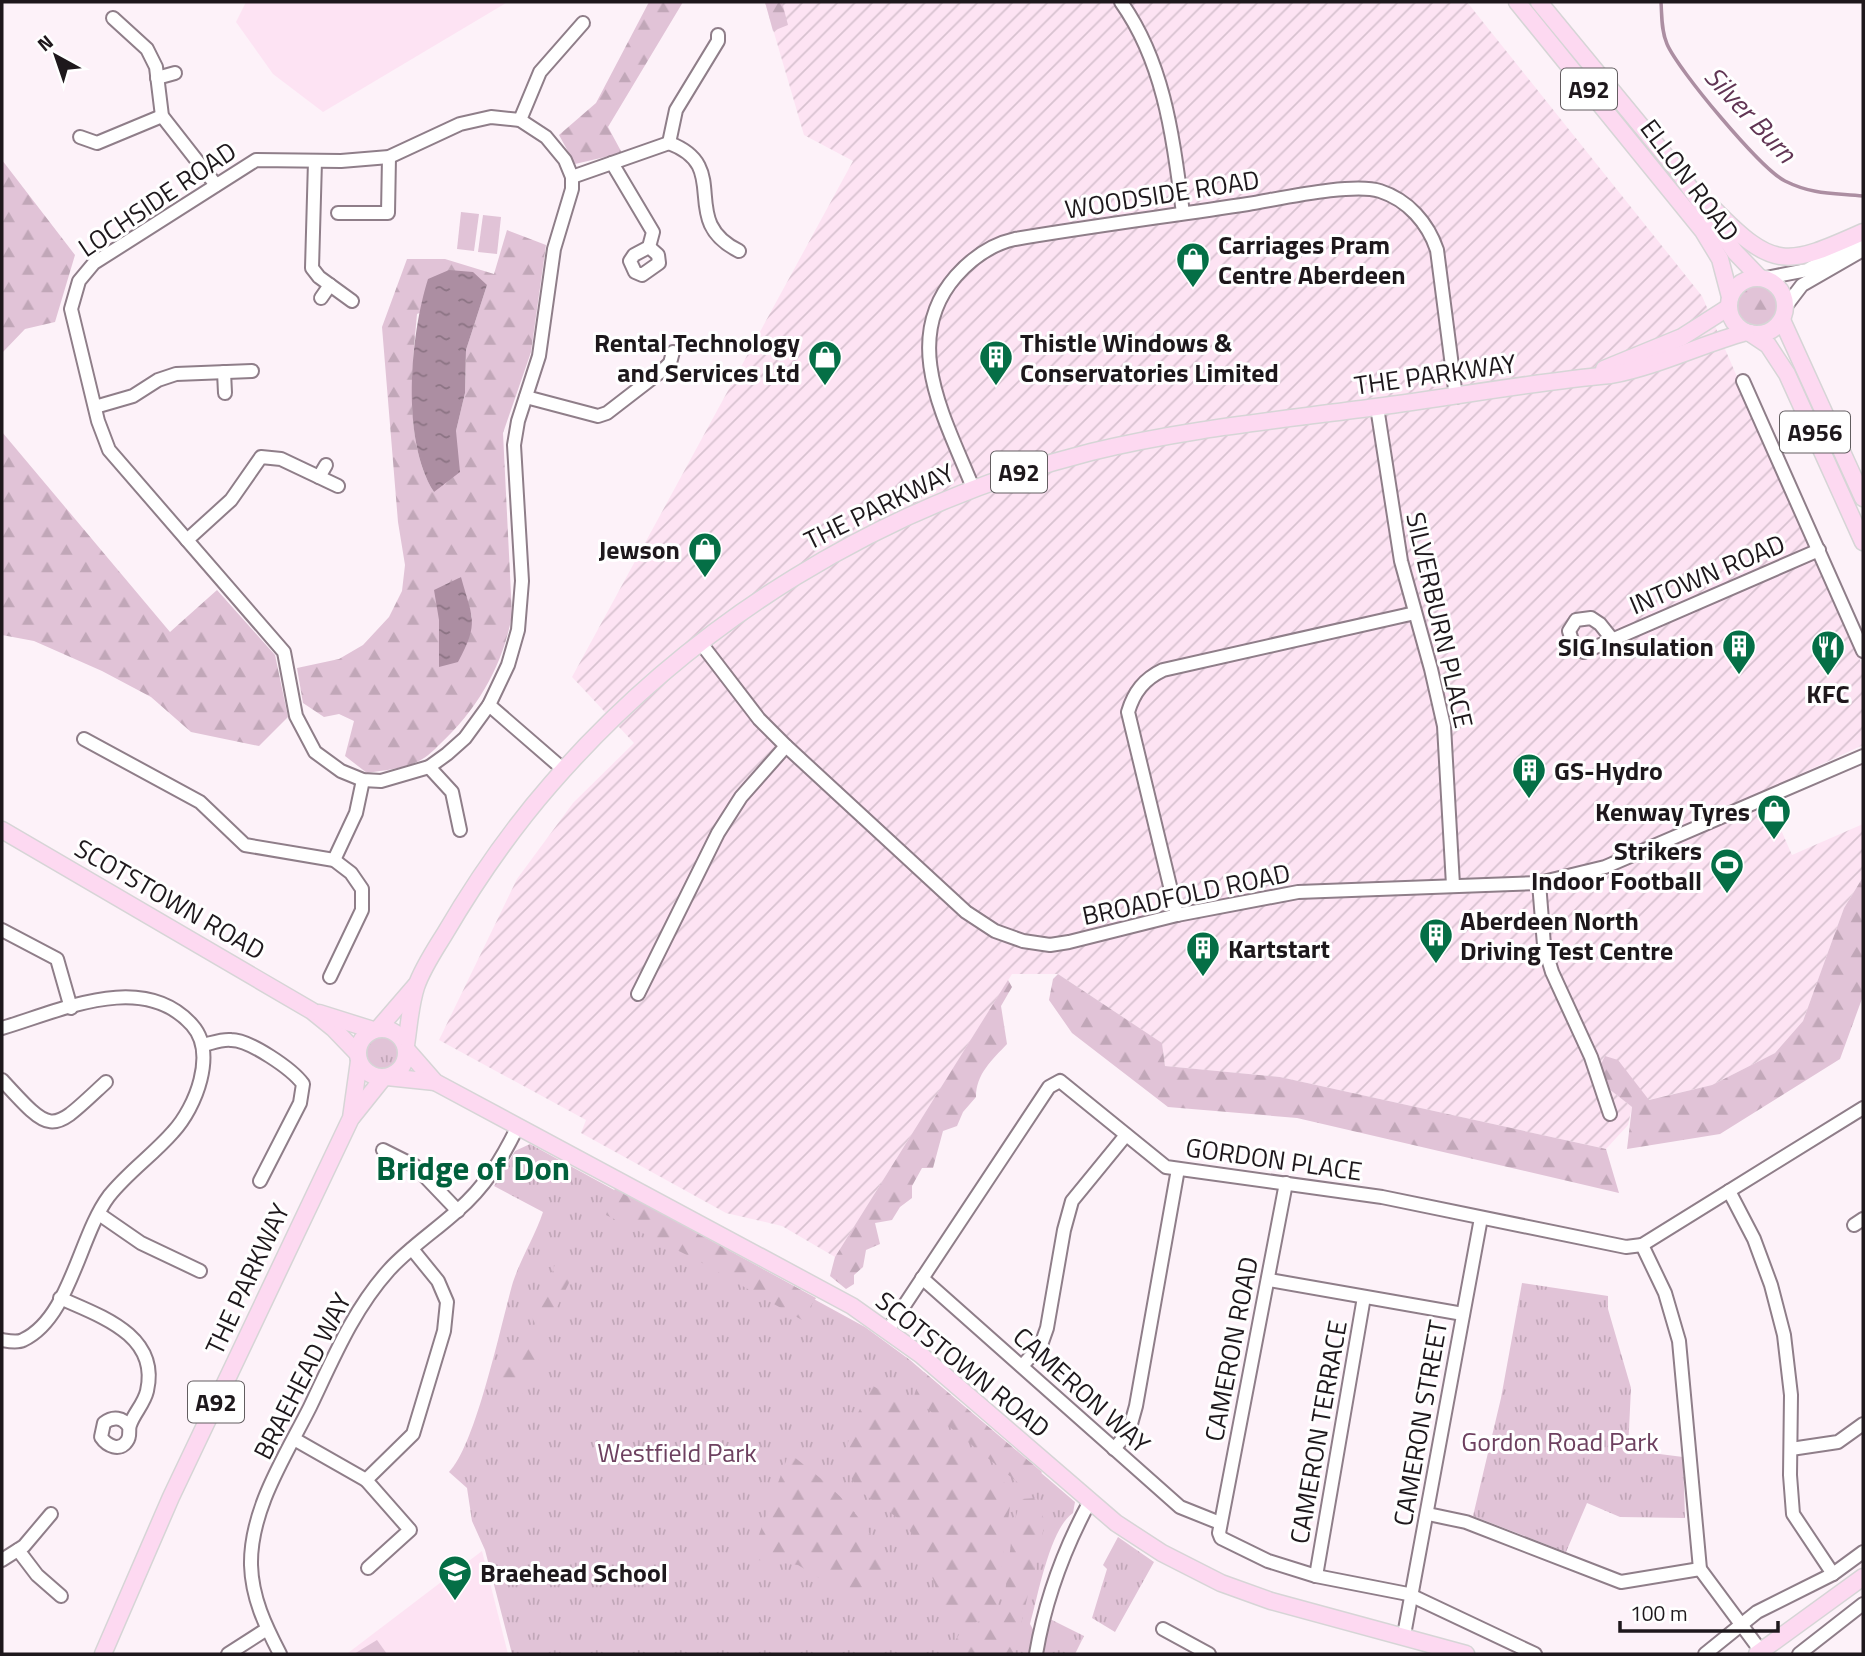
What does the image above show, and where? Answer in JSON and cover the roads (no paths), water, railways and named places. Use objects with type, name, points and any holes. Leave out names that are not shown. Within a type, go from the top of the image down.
[{"type":"main road","name":"ELLON ROAD","points":[[1517,2],[1703,231],[1720,259],[1729,302]]},
{"type":"main road","name":"ELLON ROAD","points":[[1539,2],[1678,171],[1735,252],[1763,277]]},
{"type":"main road","points":[[1678,171],[1749,243],[1777,257],[1792,259],[1811,256],[1863,232]]},
{"type":"main road","name":"A92","points":[[1763,277],[1781,289],[1784,313],[1772,330],[1748,332],[1734,322],[1729,302],[1741,282],[1763,277]]},
{"type":"main road","name":"THE PARKWAY","points":[[1583,377],[1682,337],[1729,302]]},
{"type":"main road","name":"A956","points":[[1784,313],[1863,498]]},
{"type":"main road","name":"THE PARKWAY","points":[[375,1029],[416,985],[482,874],[564,770],[629,704],[700,642],[747,607],[875,531],[973,488],[1091,452],[1149,439],[1642,369],[1748,332]]},
{"type":"main road","name":"A956","points":[[1748,332],[1768,345],[1782,365],[1863,542]]},
{"type":"main road","name":"SCOTSTOWN ROAD","points":[[2,830],[312,1011]]},
{"type":"main road","name":"THE PARKWAY","points":[[406,1048],[416,985]]},
{"type":"main road","points":[[312,1011],[395,1032],[435,1082]]},
{"type":"main road","points":[[312,1011],[333,1028],[368,1073],[435,1082]]},
{"type":"main road","name":"A92","points":[[358,1058],[361,1040],[375,1029]]},
{"type":"main road","name":"A92","points":[[385,1077],[402,1068],[406,1048]]},
{"type":"main road","name":"THE PARKWAY","points":[[351,1118],[358,1058]]},
{"type":"main road","name":"THE PARKWAY","points":[[103,1654],[177,1484],[351,1118],[385,1077]]},
{"type":"main road","name":"SCOTSTOWN ROAD","points":[[435,1082],[852,1306],[888,1330],[1138,1539],[1221,1583],[1271,1601],[1466,1654]]},
{"type":"main road","points":[[1761,1653],[1863,1577]]},
{"type":"street","points":[[1121,2],[1146,44],[1161,86],[1183,214]]},
{"type":"street","points":[[113,18],[147,49],[157,78],[162,116],[216,185]]},
{"type":"street","points":[[334,860],[356,813],[363,780],[381,781],[429,767],[465,738],[489,705],[508,665],[518,630],[522,581],[514,445],[539,356],[554,249],[568,207],[572,177],[554,144],[520,120],[540,72],[583,23]]},
{"type":"street","points":[[669,143],[676,110],[718,41],[718,35]]},
{"type":"street","points":[[157,78],[175,73]]},
{"type":"street","points":[[86,156],[85,139],[97,143],[110,140],[162,116]]},
{"type":"street","name":"LOCHSIDE ROAD","points":[[363,780],[327,762],[307,741],[296,716],[284,652],[116,461],[103,437],[71,304],[79,281],[102,256],[216,185],[265,158],[315,162],[368,161],[388,157],[478,118],[520,120]]},
{"type":"street","points":[[572,177],[669,143],[685,150],[700,164],[704,175],[705,214],[710,226],[723,243],[739,251]]},
{"type":"street","points":[[338,213],[387,213],[388,157]]},
{"type":"street","points":[[315,162],[310,252],[314,272],[352,301]]},
{"type":"street","points":[[612,163],[653,232],[649,247]]},
{"type":"street","name":"WOODSIDE ROAD","points":[[973,488],[940,406],[927,355],[932,320],[949,284],[978,256],[1006,241],[1355,189],[1380,191],[1404,202],[1428,229],[1437,250],[1456,397]]},
{"type":"street","points":[[1763,277],[1807,270],[1863,240]]},
{"type":"street","points":[[1784,313],[1802,285],[1863,250]]},
{"type":"street","points":[[321,298],[330,285]]},
{"type":"street","points":[[526,397],[598,416],[607,413],[664,369],[670,363],[673,352]]},
{"type":"street","points":[[664,369],[674,379]]},
{"type":"street","points":[[95,407],[133,396],[166,376],[252,371]]},
{"type":"street","points":[[224,372],[225,393]]},
{"type":"street","name":"INTOWN ROAD","points":[[1743,381],[1863,651]]},
{"type":"street","name":"SILVERBURN PLACE","points":[[1377,407],[1392,517],[1415,613],[1432,668],[1444,726],[1453,885]]},
{"type":"street","points":[[187,540],[231,500],[261,457],[281,458],[338,486]]},
{"type":"street","points":[[319,477],[326,465]]},
{"type":"street","name":"INTOWN ROAD","points":[[1612,639],[1819,550]]},
{"type":"street","points":[[1177,915],[1128,712],[1139,688],[1148,677],[1163,670],[1415,613]]},
{"type":"street","name":"BROADFOLD ROAD","points":[[700,642],[760,719],[786,746],[948,896],[995,931],[1023,942],[1049,945],[1177,915],[1297,892],[1539,883],[1605,867],[1863,756]]},
{"type":"street","points":[[489,705],[564,770]]},
{"type":"street","points":[[84,739],[200,802],[245,845],[264,851],[334,860],[351,873],[362,889],[362,910],[330,977]]},
{"type":"street","points":[[638,994],[718,833],[741,797],[786,746]]},
{"type":"street","points":[[429,767],[452,792],[460,830]]},
{"type":"street","points":[[1539,883],[1544,945],[1552,972],[1591,1057],[1610,1114]]},
{"type":"street","points":[[2,930],[57,959],[71,1008]]},
{"type":"street","points":[[2,1028],[124,995],[160,1002],[175,1009],[194,1027],[203,1045],[202,1070],[185,1115],[175,1131],[108,1198],[44,1326],[21,1342],[2,1340]]},
{"type":"street","points":[[203,1045],[229,1039],[242,1042],[293,1070],[303,1084],[300,1103],[260,1181]]},
{"type":"street","points":[[2,1080],[37,1119],[54,1124],[66,1120],[106,1082]]},
{"type":"street","name":"GORDON PLACE","points":[[888,1330],[1049,1087],[1059,1081],[1069,1086],[1152,1158],[1178,1169],[1382,1197],[1626,1247],[1642,1245]]},
{"type":"street","points":[[1761,1653],[1700,1569],[1679,1341],[1665,1293],[1642,1245],[1863,1108]]},
{"type":"street","name":"BRAEHEAD WAY","points":[[280,1654],[254,1595],[251,1563],[254,1530],[294,1439],[351,1322],[374,1287],[412,1249],[458,1211],[496,1168],[518,1126]]},
{"type":"street","points":[[1022,1366],[1041,1345],[1047,1328],[1064,1230],[1072,1201],[1126,1135]]},
{"type":"street","points":[[383,1150],[415,1166],[458,1211]]},
{"type":"street","points":[[1114,1449],[1129,1431],[1136,1406],[1178,1169]]},
{"type":"street","name":"CAMERON ROAD","points":[[1220,1523],[1286,1183]]},
{"type":"street","points":[[1729,1191],[1754,1239],[1771,1285],[1784,1335],[1791,1395],[1793,1514],[1833,1574]]},
{"type":"street","points":[[99,1214],[141,1243],[200,1271]]},
{"type":"street","name":"CAMERON STREET","points":[[1404,1635],[1481,1218]]},
{"type":"street","points":[[366,1480],[412,1434],[444,1331],[447,1302],[438,1282],[412,1249]]},
{"type":"street","name":"CAMERON WAY","points":[[922,1279],[1180,1507],[1220,1523]]},
{"type":"street","points":[[1269,1280],[1463,1314]]},
{"type":"street","name":"CAMERON TERRACE","points":[[1316,1576],[1364,1297]]},
{"type":"street","points":[[60,1298],[120,1325],[139,1346],[149,1381],[146,1395],[129,1427]]},
{"type":"street","points":[[1791,1449],[1838,1442],[1863,1424]]},
{"type":"street","points":[[294,1439],[366,1480],[410,1530],[368,1568]]},
{"type":"street","points":[[1036,1654],[1057,1570],[1071,1535],[1090,1501]]},
{"type":"street","points":[[1428,1514],[1466,1522],[1621,1582],[1700,1569]]},
{"type":"street","points":[[2,1560],[18,1550],[42,1517]]},
{"type":"street","points":[[1220,1523],[1221,1538],[1268,1561],[1316,1576],[1411,1596],[1535,1654]]},
{"type":"street","points":[[18,1550],[37,1576],[54,1581],[61,1596]]},
{"type":"street","points":[[1705,1654],[1757,1612],[1833,1574],[1863,1552]]},
{"type":"street","points":[[1799,1654],[1863,1604]]},
{"type":"street","points":[[228,1654],[267,1629]]},
{"type":"street","points":[[1163,1629],[1188,1649],[1209,1654]]},
{"type":"water","points":[[449,270],[473,272],[487,285],[466,350],[465,393],[456,431],[460,472],[434,492],[417,445],[413,417],[413,358],[428,279]]},
{"type":"water","points":[[461,577],[471,611],[472,628],[458,662],[439,667],[439,620],[434,590]]},
{"type":"waterway","name":"Silver Burn","points":[[1661,2],[1664,34],[1674,57],[1721,118],[1773,173],[1805,189],[1863,196]]},
{"type":"place","name":"Carriages Pram Centre Aberdeen","points":[[1193,289]]},
{"type":"place","name":"Rental Technology and Services Ltd","points":[[825,387]]},
{"type":"place","name":"Thistle Windows & Conservatories Limited","points":[[996,387]]},
{"type":"place","name":"Jewson","points":[[705,579]]},
{"type":"place","name":"SIG Insulation","points":[[1739,676]]},
{"type":"place","name":"KFC","points":[[1828,677]]},
{"type":"place","name":"GS-Hydro","points":[[1529,800]]},
{"type":"place","name":"Kenway Tyres","points":[[1774,841]]},
{"type":"place","name":"Strikers Indoor Football","points":[[1727,895]]},
{"type":"place","name":"Aberdeen North Driving Test Centre","points":[[1436,965]]},
{"type":"place","name":"Kartstart","points":[[1203,978]]},
{"type":"place","name":"Braehead School","points":[[455,1602]]},
{"type":"district","name":"Bridge of Don","points":[[473,1168]]},
{"type":"park label","name":"Gordon Road Park","points":[[1560,1441]]},
{"type":"park label","name":"Westfield Park","points":[[677,1452]]}]
